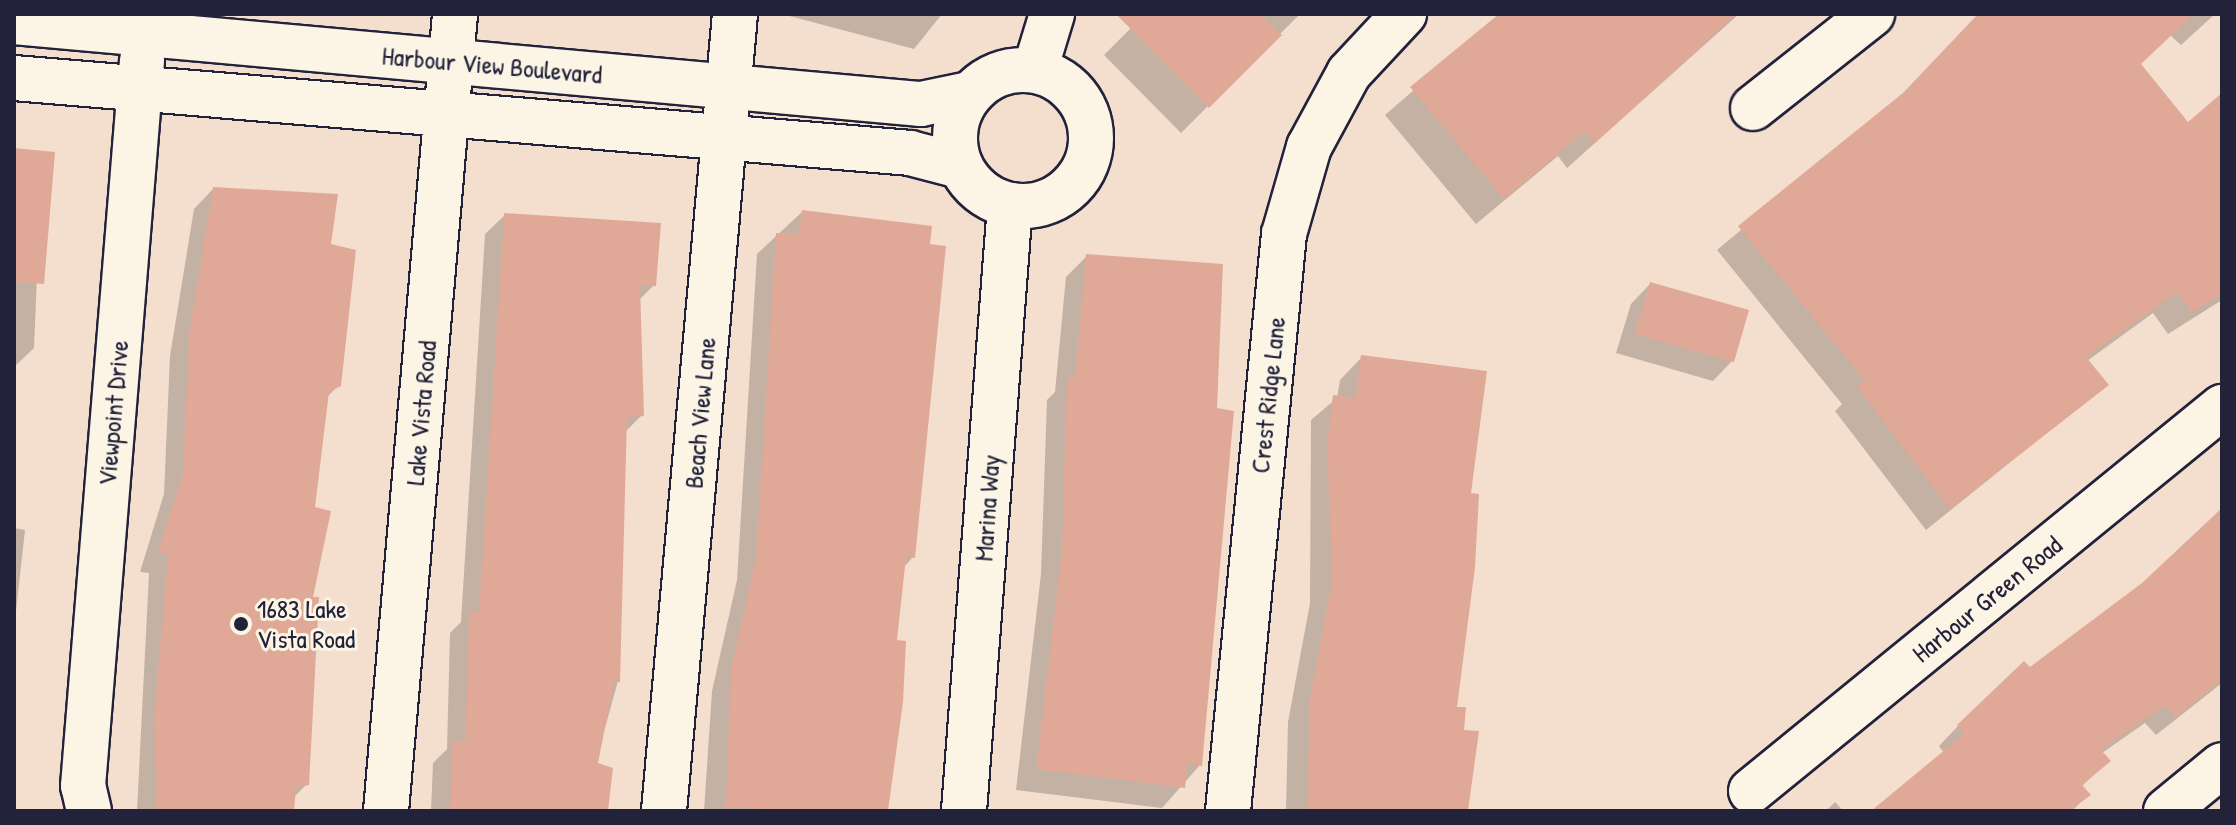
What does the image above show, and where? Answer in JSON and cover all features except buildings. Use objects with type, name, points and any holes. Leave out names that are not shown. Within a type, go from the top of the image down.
[{"type":"street","name":"Lake Vista Road","points":[[386,811],[455,14]]},
{"type":"street","name":"Beach View Lane","points":[[664,811],[735,14]]},
{"type":"street","points":[[1035,70],[1052,14]]},
{"type":"street","name":"Crest Ridge Lane","points":[[1228,811],[1284,234],[1309,147],[1349,73],[1404,14]]},
{"type":"street","points":[[1753,108],[1872,14]]},
{"type":"street","name":"Harbour View Boulevard","points":[[14,22],[146,24],[451,62],[921,104],[969,94]]},
{"type":"street","name":"Viewpoint Drive","points":[[89,811],[83,786],[146,24]]},
{"type":"street","points":[[1035,70],[1070,88],[1087,115],[1087,161],[1057,197],[1010,205],[973,186],[960,166],[954,138],[969,94],[989,78],[1035,70]]},
{"type":"street","name":"Harbour View Boulevard","points":[[14,78],[910,153],[960,166]]},
{"type":"street","name":"Marina Way","points":[[964,811],[1010,205]]},
{"type":"street","name":"Harbour Green Road","points":[[1751,791],[2222,407]]},
{"type":"street","points":[[2166,811],[2222,765]]},
{"type":"place","name":"1683 Lake Vista Road","points":[[241,624]]}]
